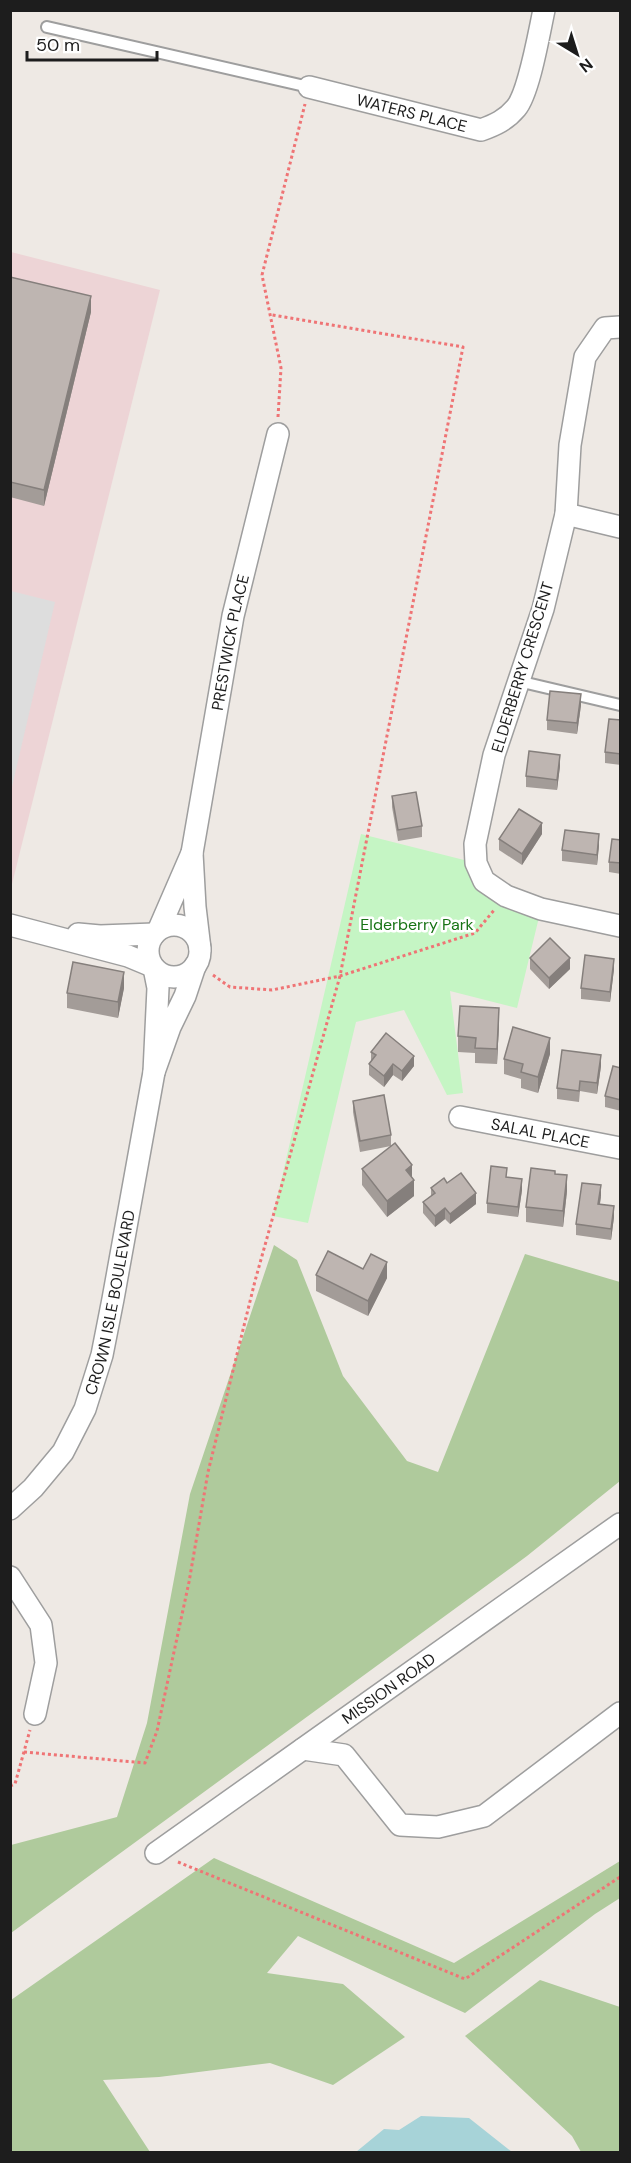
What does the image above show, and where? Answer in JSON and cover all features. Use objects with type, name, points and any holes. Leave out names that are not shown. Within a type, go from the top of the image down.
[{"type":"street","name":"WATERS PLACE","points":[[309,87],[481,130],[500,123],[518,107],[529,78],[544,10]]},
{"type":"street","name":"ELDERBERRY CRESCENT","points":[[621,327],[605,328],[585,357],[570,445],[566,514],[543,609],[494,755],[475,844],[476,863],[484,881],[506,896],[541,909],[621,926]]},
{"type":"street","name":"PRESTWICK PLACE","points":[[197,960],[192,853],[233,616],[278,434]]},
{"type":"street","points":[[566,514],[621,526]]},
{"type":"street","name":"PRESTWICK PLACE","points":[[153,967],[147,950],[149,941],[157,931],[192,853]]},
{"type":"street","points":[[10,925],[128,956],[153,967],[163,975],[177,977],[184,975],[197,960],[198,940],[185,927],[168,925],[157,931],[100,936],[36,931]]},
{"type":"street","name":"CROWN ISLE BOULEVARD","points":[[154,1071],[170,1027],[185,996],[197,960]]},
{"type":"street","name":"CROWN ISLE BOULEVARD","points":[[10,1509],[33,1488],[63,1452],[85,1409],[102,1355],[154,1071],[158,988],[153,967]]},
{"type":"street","name":"SALAL PLACE","points":[[460,1117],[621,1148]]},
{"type":"street","name":"MISSION ROAD","points":[[156,1853],[621,1524]]},
{"type":"street","points":[[10,1578],[41,1625],[46,1663],[34,1714]]},
{"type":"street","points":[[303,1749],[344,1755],[400,1825],[438,1827],[484,1816],[621,1713]]},
{"type":"lane","points":[[47,27],[309,87]]},
{"type":"lane","points":[[518,681],[621,705]]},
{"type":"path","points":[[278,434],[278,392],[281,368],[262,275],[309,87]]},
{"type":"path","points":[[24,1752],[145,1763],[157,1731],[189,1582],[208,1472],[252,1292],[340,976],[464,347],[272,315]]},
{"type":"path","points":[[197,960],[230,987],[272,990],[340,976],[475,933],[506,896]]},
{"type":"path","points":[[10,1786],[15,1784],[34,1714]]},
{"type":"path","points":[[156,1853],[465,1979],[621,1876]]},
{"type":"shaded area","points":[[11,252],[160,290],[11,888]]},
{"type":"shaded area","points":[[10,591],[55,602],[11,791]]},
{"type":"green space","name":"Elderberry Park","points":[[361,834],[476,863],[541,909],[517,1008],[450,991],[463,1093],[447,1095],[404,1010],[356,1022],[308,1223],[273,1216]]},
{"type":"green space","points":[[274,1245],[297,1260],[343,1376],[407,1461],[438,1472],[525,1254],[620,1282],[620,1481],[527,1556],[11,1933],[11,1845],[117,1817],[147,1723],[190,1494]]},
{"type":"green space","points":[[214,1858],[454,1963],[620,1861],[620,1898],[595,1914],[465,2013],[298,1936],[267,1973],[343,1984],[405,2037],[333,2085],[270,2063],[159,2077],[103,2080],[150,2152],[11,2152],[11,2000]]},
{"type":"green space","points":[[540,1980],[620,2007],[620,2152],[581,2152],[572,2136],[465,2036]]},
{"type":"water","points":[[421,2116],[469,2118],[512,2152],[356,2152],[384,2129],[399,2130]]},
{"type":"building","points":[[10,277],[91,296],[44,490],[10,482]]},
{"type":"building","points":[[550,691],[581,694],[577,723],[547,720]]},
{"type":"building","points":[[609,719],[621,720],[621,754],[605,752]]},
{"type":"building","points":[[529,751],[560,755],[557,780],[526,776]]},
{"type":"building","points":[[416,792],[422,826],[398,830],[392,796]]},
{"type":"building","points":[[519,809],[542,823],[522,854],[499,839]]},
{"type":"building","points":[[565,830],[599,834],[597,855],[562,850]]},
{"type":"building","points":[[612,839],[621,840],[621,863],[609,862]]},
{"type":"building","points":[[550,938],[570,958],[549,978],[530,958]]},
{"type":"building","points":[[585,955],[614,959],[610,992],[581,988]]},
{"type":"building","points":[[73,962],[124,972],[118,1002],[67,993]]},
{"type":"building","points":[[460,1006],[499,1008],[497,1049],[475,1048],[476,1038],[458,1036]]},
{"type":"building","points":[[513,1027],[550,1038],[538,1077],[521,1072],[523,1064],[504,1059]]},
{"type":"building","points":[[386,1033],[414,1056],[402,1071],[393,1064],[384,1076],[369,1064],[376,1055],[371,1052]]},
{"type":"building","points":[[562,1050],[601,1055],[597,1083],[580,1081],[579,1091],[557,1088]]},
{"type":"building","points":[[613,1066],[621,1068],[621,1100],[605,1096]]},
{"type":"building","points":[[384,1095],[391,1135],[360,1141],[353,1101]]},
{"type":"building","points":[[395,1143],[412,1165],[406,1170],[414,1180],[387,1201],[362,1169]]},
{"type":"building","points":[[491,1166],[507,1168],[506,1177],[522,1179],[518,1207],[487,1203]]},
{"type":"building","points":[[531,1168],[567,1175],[563,1211],[526,1207]]},
{"type":"building","points":[[461,1173],[476,1193],[450,1214],[445,1208],[435,1216],[423,1202],[435,1193],[431,1188],[444,1178],[447,1183]]},
{"type":"building","points":[[582,1183],[601,1185],[598,1204],[614,1206],[611,1229],[576,1224]]},
{"type":"building","points":[[328,1251],[363,1269],[371,1254],[387,1262],[368,1301],[316,1275]]}]
